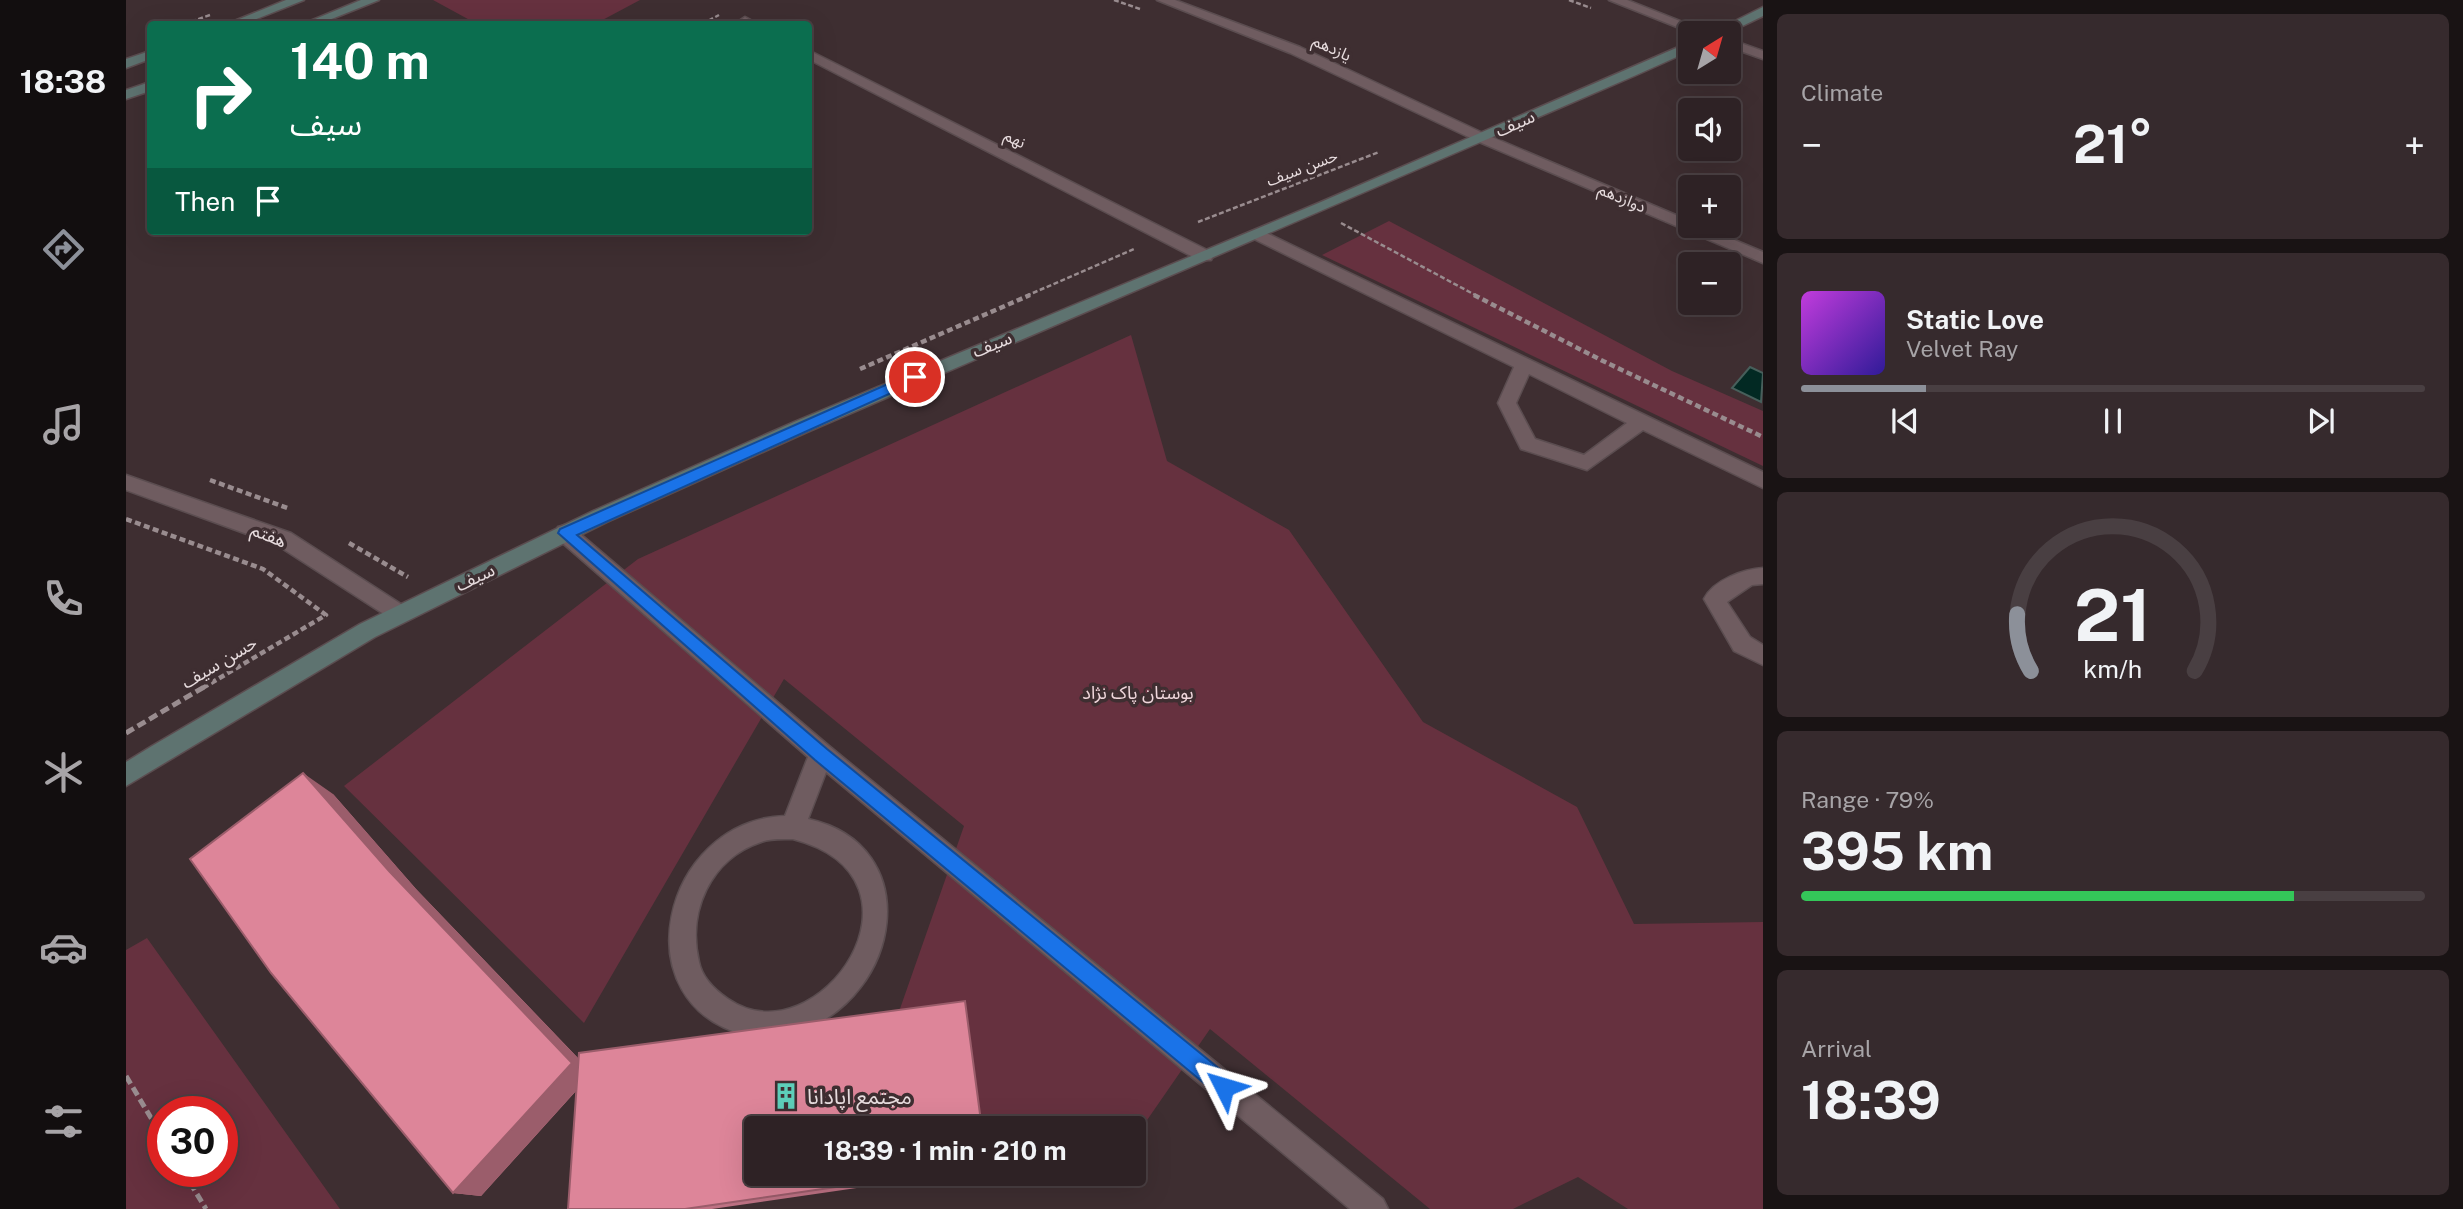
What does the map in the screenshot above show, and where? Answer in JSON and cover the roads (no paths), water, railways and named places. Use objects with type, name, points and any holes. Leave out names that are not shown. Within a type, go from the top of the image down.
[{"type":"street","points":[[241,21],[298,0]]},
{"type":"street","points":[[317,21],[373,0]]},
{"type":"street","name":"یازدهم","points":[[1163,0],[1295,50],[1482,138]]},
{"type":"street","points":[[1615,0],[1678,24]]},
{"type":"street","points":[[1741,22],[1763,11]]},
{"type":"street","points":[[1741,47],[1763,55]]},
{"type":"street","name":"سیف","points":[[126,775],[241,702],[400,614],[565,533],[965,355],[1258,234],[1678,51]]},
{"type":"street","points":[[126,64],[147,56]]},
{"type":"street","name":"نهم","points":[[812,56],[1205,256]]},
{"type":"street","points":[[126,95],[147,87]]},
{"type":"street","name":"دوازدهم","points":[[1482,138],[1763,258]]},
{"type":"street","points":[[1258,234],[1763,481]]},
{"type":"street","points":[[1524,365],[1507,403],[1528,444],[1587,463],[1640,423]]},
{"type":"street","name":"هفتم","points":[[126,482],[284,539],[400,614]]},
{"type":"street","points":[[565,533],[821,754],[1373,1209]]},
{"type":"street","points":[[1763,576],[1748,577],[1714,600],[1742,644],[1763,656]]},
{"type":"street","points":[[793,827],[821,754]]},
{"type":"street","points":[[793,827],[824,835],[850,852],[868,878],[876,910],[873,945],[858,978],[832,1005],[801,1021],[768,1026],[736,1019],[709,1004],[690,979],[680,949],[681,916],[692,886],[710,860],[735,841],[763,829],[793,827]]},
{"type":"place","name":"مجتمع اپادانا","points":[[786,1096]]},
{"type":"park label","name":"بوستان پاک نژاد","points":[[1138,692]]}]
